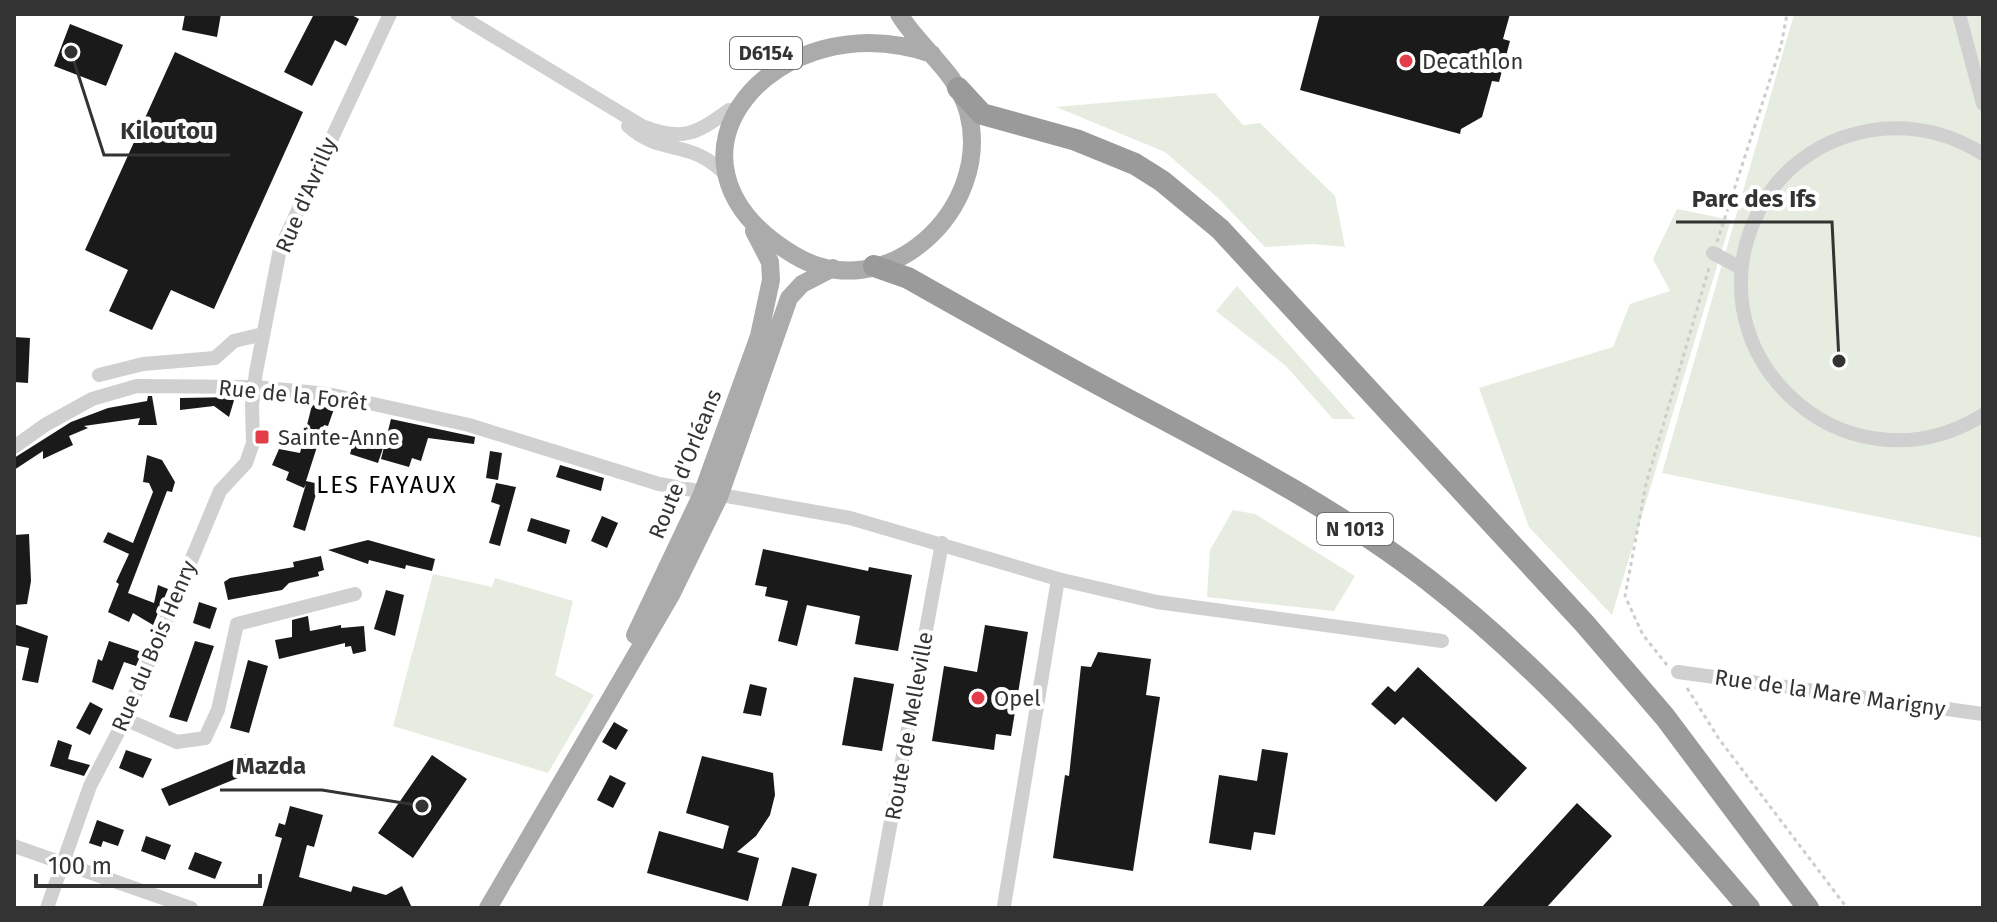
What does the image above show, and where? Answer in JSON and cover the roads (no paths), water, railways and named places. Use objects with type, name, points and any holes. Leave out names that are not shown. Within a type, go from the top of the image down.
[{"type":"highway","points":[[958,88],[982,114],[1076,140],[1135,164],[1162,181],[1220,229],[1645,693],[1808,908]]},
{"type":"highway","name":"N 1013","points":[[874,266],[908,278],[1264,473],[1349,524],[1426,578],[1567,705],[1674,818],[1749,908]]},
{"type":"main road","points":[[747,216],[780,247],[800,259],[833,268],[874,266],[920,246],[939,230],[960,198],[971,162],[972,137],[958,88],[899,14]]},
{"type":"main road","points":[[869,24],[909,37],[932,54]]},
{"type":"main road","name":"D6154","points":[[729,110],[752,67]]},
{"type":"main road","points":[[729,110],[725,133],[729,178]]},
{"type":"main road","name":"Route d'Orléans","points":[[710,495],[725,436],[769,298],[770,262],[729,178]]},
{"type":"main road","name":"Route d'Orléans","points":[[488,908],[671,595],[789,298],[802,284],[833,268]]},
{"type":"street","name":"Rue d'Avrilly","points":[[255,387],[280,249],[390,14]]},
{"type":"street","points":[[457,14],[642,126],[675,137],[698,130],[729,110]]},
{"type":"street","points":[[1959,14],[1983,104]]},
{"type":"street","points":[[606,102],[615,115],[647,140],[700,153],[729,178]]},
{"type":"street","points":[[1983,154],[1942,134],[1915,128],[1888,127],[1834,140],[1788,171],[1770,191],[1756,215],[1741,268],[1743,313],[1758,355],[1784,392],[1819,420],[1860,436],[1905,440],[1949,432],[1983,415]]},
{"type":"street","points":[[1713,253],[1741,268]]},
{"type":"street","points":[[99,375],[143,364],[215,358],[234,341],[263,334]]},
{"type":"street","name":"Rue de la Forêt","points":[[14,447],[45,425],[92,399],[137,386],[255,387],[368,402],[469,425],[659,484],[850,518],[1058,579],[1157,602],[1442,641]]},
{"type":"street","name":"Rue du Bois Henry","points":[[47,908],[90,786],[125,719],[220,491],[246,463],[250,453],[255,387]]},
{"type":"street","name":"Route de Melleville","points":[[875,908],[942,543]]},
{"type":"street","points":[[1004,906],[1058,579]]},
{"type":"street","points":[[125,719],[177,742],[205,738],[218,710],[237,624],[355,594]]},
{"type":"street","name":"Rue de la Mare Marigny","points":[[1678,672],[1983,714]]},
{"type":"street","points":[[14,846],[62,860],[191,908]]},
{"type":"place","name":"Kiloutou","points":[[71,52]]},
{"type":"place","name":"Decathlon","points":[[1406,61]]},
{"type":"place","name":"Parc des Ifs","points":[[1839,361]]},
{"type":"place","name":"Sainte-Anne","points":[[262,437]]},
{"type":"place","name":"Opel","points":[[978,698]]},
{"type":"place","name":"Mazda","points":[[422,806]]},
{"type":"district","name":"LES FAYAUX","points":[[387,485]]}]
